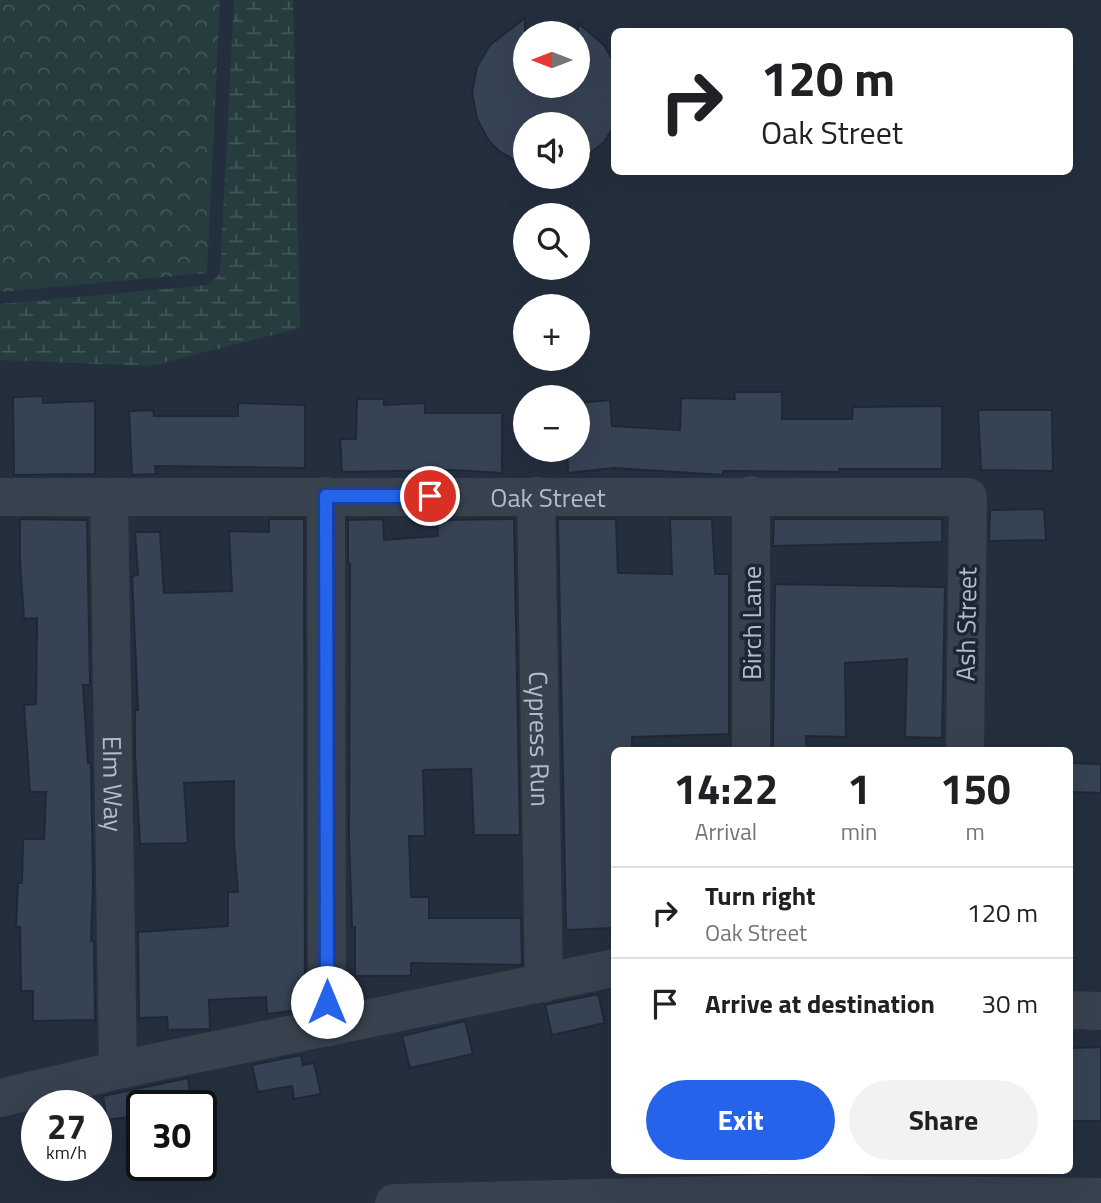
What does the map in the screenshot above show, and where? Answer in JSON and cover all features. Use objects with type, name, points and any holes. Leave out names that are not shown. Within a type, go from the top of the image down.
[{"type":"street","name":"Oak Street","points":[[0,498],[751,495],[968,497]]},
{"type":"street","name":"Birch Lane","points":[[751,495],[751,747]]},
{"type":"street","points":[[326,496],[327,1028]]},
{"type":"street","name":"Cypress Run","points":[[536,496],[544,983]]},
{"type":"street","name":"Ash Street","points":[[965,747],[968,497]]},
{"type":"street","name":"Elm Way","points":[[109,498],[118,1070]]},
{"type":"street","points":[[0,1098],[118,1070],[611,969]]},
{"type":"street","points":[[1073,1010],[1101,1011]]},
{"type":"street","points":[[394,1203],[759,1194],[883,1199],[1101,1198]]},
{"type":"green space","points":[[0,0],[220,0],[207,273],[0,292]]},
{"type":"green space","points":[[234,0],[293,0],[300,328],[150,366],[0,360],[0,304],[208,285],[220,274]]},
{"type":"building","points":[[513,27],[513,98],[590,98],[590,33],[604,45],[611,57],[611,131],[604,142],[590,153],[590,112],[513,112],[513,159],[489,141],[477,119],[472,93],[477,67],[490,45]]},
{"type":"building","points":[[734,392],[782,392],[782,419],[852,419],[853,407],[942,406],[942,469],[723,471],[723,475],[614,468],[568,473],[568,462],[590,462],[590,402],[610,400],[612,426],[680,430],[681,398],[735,399]]},
{"type":"building","points":[[43,396],[43,403],[95,401],[95,474],[14,475],[13,397]]},
{"type":"building","points":[[357,399],[384,399],[384,405],[425,403],[425,413],[502,413],[502,473],[454,470],[342,472],[340,439],[356,439]]},
{"type":"building","points":[[238,403],[305,405],[305,468],[155,466],[156,474],[132,475],[129,411],[153,410],[154,416],[238,416]]},
{"type":"building","points":[[978,410],[1052,410],[1053,471],[981,470]]},
{"type":"building","points":[[1044,509],[1046,540],[989,541],[990,510]]},
{"type":"building","points":[[20,519],[87,520],[90,685],[83,685],[88,763],[91,763],[91,941],[94,941],[95,1020],[33,1021],[33,991],[21,991],[20,927],[16,927],[18,883],[22,883],[23,839],[44,839],[46,792],[30,792],[24,705],[36,704],[37,618],[24,619]]},
{"type":"building","points":[[269,519],[304,519],[305,1009],[267,1014],[266,997],[209,1000],[210,1029],[168,1030],[167,1017],[139,1018],[138,932],[228,926],[228,892],[238,892],[234,843],[234,781],[184,783],[188,843],[140,844],[135,755],[135,710],[138,710],[132,576],[138,575],[135,532],[160,532],[164,593],[232,591],[229,531],[269,532]]},
{"type":"building","points":[[383,519],[384,540],[438,536],[437,520],[514,519],[520,835],[474,835],[471,769],[423,770],[425,836],[409,836],[411,897],[429,897],[429,918],[521,918],[522,965],[411,963],[411,976],[355,976],[349,836],[348,520]]},
{"type":"building","points":[[558,519],[616,519],[618,573],[672,574],[670,519],[712,519],[715,574],[729,574],[729,734],[632,737],[632,747],[611,747],[611,928],[566,930]]},
{"type":"building","points":[[774,519],[942,519],[942,542],[773,546]]},
{"type":"building","points":[[775,584],[945,587],[942,738],[905,737],[907,659],[845,663],[846,737],[806,736],[807,747],[773,747]]},
{"type":"building","points":[[1073,763],[1101,764],[1101,793],[1073,792]]},
{"type":"building","points":[[598,994],[605,1023],[552,1035],[545,1005]]},
{"type":"building","points":[[465,1021],[473,1054],[410,1068],[402,1036]]},
{"type":"building","points":[[1101,1047],[1101,1121],[1073,1121],[1073,1048]]},
{"type":"building","points":[[301,1055],[303,1065],[314,1063],[321,1094],[294,1099],[292,1086],[258,1092],[252,1065]]},
{"type":"building","points":[[188,1078],[190,1090],[131,1090]]},
{"type":"building","points":[[126,1091],[126,1117],[112,1119],[112,1094]]},
{"type":"route","points":[[327,1002],[326,496],[430,496]]}]
